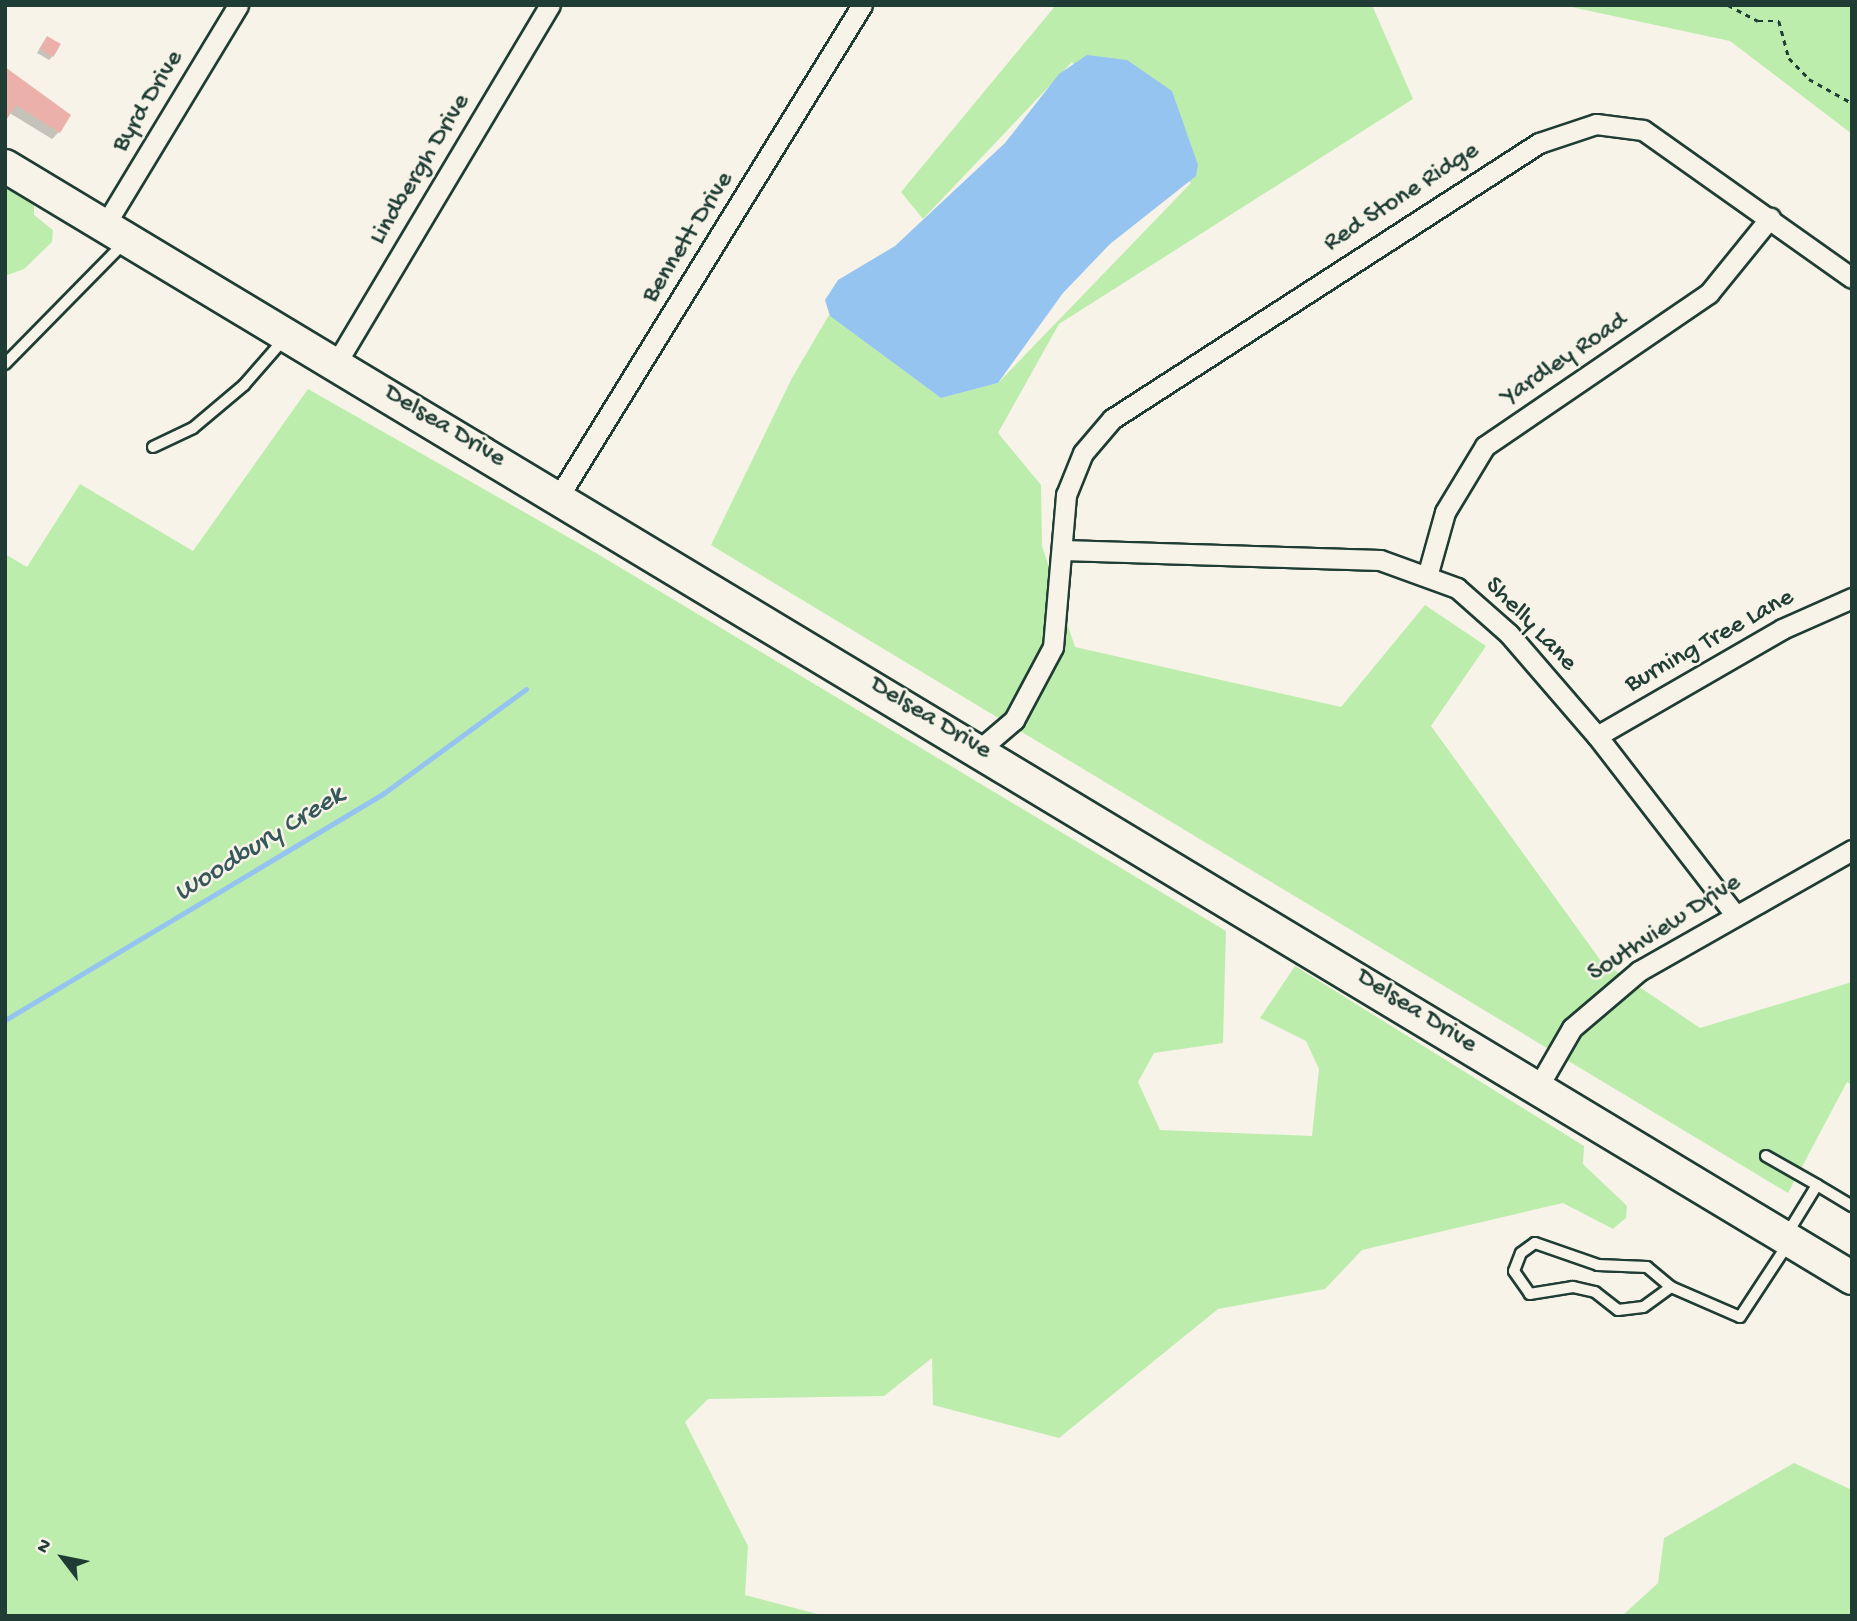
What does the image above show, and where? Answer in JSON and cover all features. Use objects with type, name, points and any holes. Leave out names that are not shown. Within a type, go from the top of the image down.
[{"type":"main road","name":"Delsea Drive","points":[[5,166],[337,362],[1852,1278]]},
{"type":"street","name":"Byrd Drive","points":[[116,232],[238,5]]},
{"type":"street","name":"Lindbergh Drive","points":[[337,362],[550,5]]},
{"type":"street","name":"Bennett Drive","points":[[559,496],[862,5]]},
{"type":"street","name":"Red Stone Ridge","points":[[980,750],[1014,720],[1053,647],[1063,550],[1062,519],[1073,473],[1112,419],[1511,159],[1570,128],[1624,124],[1643,130],[1852,278]]},
{"type":"street","name":"Yardley Road","points":[[1428,573],[1445,512],[1485,446],[1709,293],[1770,218]]},
{"type":"street","name":"Shelly Lane","points":[[1063,550],[1339,557],[1428,573],[1483,607],[1597,736],[1734,913]]},
{"type":"street","name":"Burning Tree Lane","points":[[1597,736],[1782,629],[1852,597]]},
{"type":"street","name":"Southview Drive","points":[[1538,1087],[1572,1028],[1601,1000],[1734,913],[1852,850]]},
{"type":"lane","points":[[5,364],[116,232]]},
{"type":"lane","points":[[153,447],[193,428],[244,385],[288,335]]},
{"type":"lane","points":[[1766,1156],[1852,1206]]},
{"type":"lane","points":[[1671,1287],[1643,1307],[1618,1310],[1595,1292],[1573,1287],[1530,1294],[1514,1271],[1521,1253],[1535,1243],[1598,1265],[1647,1267],[1671,1287],[1740,1317],[1817,1185]]},
{"type":"path","points":[[1728,5],[1758,21],[1779,21],[1796,65],[1852,103]]},
{"type":"green space","points":[[1056,5],[1372,5],[1413,99],[1059,324],[998,433],[1041,485],[1042,546],[1075,647],[1341,707],[1425,605],[1486,646],[1431,726],[1601,961],[1700,1028],[1852,982],[1852,1085],[1847,1082],[1788,1193],[711,545],[792,378],[829,315],[941,398],[998,383],[1191,183],[1072,62],[923,219],[901,192]]},
{"type":"green space","points":[[1562,5],[1852,5],[1852,134],[1730,41]]},
{"type":"green space","points":[[5,188],[34,205],[34,215],[53,230],[52,242],[24,269],[5,276]]},
{"type":"green space","points":[[308,389],[596,553],[1226,931],[1223,1043],[1154,1053],[1138,1082],[1160,1130],[1312,1136],[1319,1069],[1306,1041],[1260,1018],[1295,966],[1584,1146],[1583,1164],[1627,1206],[1626,1218],[1613,1229],[1563,1203],[1362,1250],[1325,1289],[1218,1309],[1059,1438],[933,1405],[932,1358],[884,1396],[708,1399],[685,1422],[748,1546],[745,1595],[825,1616],[5,1616],[5,554],[27,567],[80,484],[193,551]]},
{"type":"green space","points":[[1794,1463],[1852,1490],[1852,1616],[1622,1616],[1658,1583],[1664,1538]]},
{"type":"water","points":[[1087,55],[1127,60],[1172,91],[1198,165],[1196,176],[1110,244],[1063,293],[998,383],[941,398],[830,316],[825,300],[838,280],[895,246],[1005,143],[1059,74]]},
{"type":"building","points":[[47,36],[61,44],[53,57],[40,49]]},
{"type":"building","points":[[5,67],[71,115],[60,133],[16,105],[5,122]]},
{"type":"waterway","name":"Woodbury Creek","points":[[5,1020],[384,793],[526,689]]}]
